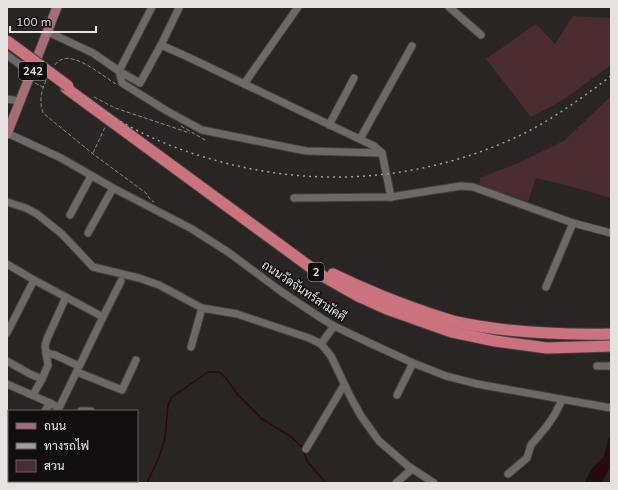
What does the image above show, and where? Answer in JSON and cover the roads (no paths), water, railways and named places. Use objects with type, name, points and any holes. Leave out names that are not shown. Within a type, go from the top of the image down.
[{"type":"highway","points":[[7,41],[67,87]]},
{"type":"highway","points":[[7,45],[67,87]]},
{"type":"highway","name":"2","points":[[67,87],[325,270],[363,289],[396,302],[456,322],[503,330],[547,334],[611,334]]},
{"type":"highway","name":"2","points":[[67,87],[320,275],[372,302],[387,309],[452,332],[495,341],[547,348],[611,346]]},
{"type":"main road","name":"242","points":[[7,134],[57,7]]},
{"type":"street","points":[[152,7],[119,71],[122,82],[167,111],[202,130],[306,151],[382,153]]},
{"type":"street","points":[[48,32],[93,53],[140,83],[161,45],[179,8],[178,7]]},
{"type":"street","points":[[244,84],[298,7]]},
{"type":"street","points":[[449,7],[482,35]]},
{"type":"street","points":[[161,45],[374,146],[382,153],[391,197]]},
{"type":"street","points":[[360,139],[412,46]]},
{"type":"street","points":[[7,55],[19,64],[33,70]]},
{"type":"street","points":[[329,125],[354,78]]},
{"type":"street","points":[[7,99],[20,101]]},
{"type":"street","name":"ถนนวัดจันทร์สามัคคี","points":[[7,134],[61,158],[113,188],[192,229],[228,252],[282,292],[334,326],[413,363],[446,376],[478,384],[611,408]]},
{"type":"street","points":[[70,215],[91,176]]},
{"type":"street","points":[[294,198],[391,197],[461,186],[473,187],[573,223],[611,233]]},
{"type":"street","points":[[88,233],[113,188]]},
{"type":"street","points":[[7,202],[26,208],[37,214],[62,234],[93,267],[125,274],[159,285],[202,308],[237,314],[309,338],[321,344],[331,356],[344,385],[361,416],[379,441],[412,469],[434,483]]},
{"type":"street","points":[[546,287],[573,223]]},
{"type":"street","points":[[7,264],[103,317]]},
{"type":"street","points":[[7,333],[34,280]]},
{"type":"street","points":[[7,384],[62,410],[78,369],[121,281]]},
{"type":"street","points":[[33,395],[48,365],[45,346],[66,297]]},
{"type":"street","points":[[191,347],[202,308]]},
{"type":"street","points":[[321,344],[334,326]]},
{"type":"street","points":[[46,353],[55,355],[78,369],[122,390],[136,360]]},
{"type":"street","points":[[7,361],[42,379]]},
{"type":"street","points":[[397,395],[413,363]]},
{"type":"street","points":[[597,366],[611,366]]},
{"type":"street","points":[[306,449],[344,385]]},
{"type":"street","points":[[508,474],[527,458],[531,445],[555,414],[562,400]]},
{"type":"street","points":[[46,410],[50,403]]},
{"type":"street","points":[[396,483],[412,469]]},
{"type":"waterway","points":[[147,483],[159,457],[165,438],[168,405],[172,397],[208,372],[219,372],[226,378],[237,394],[262,419],[290,436],[302,447],[307,461],[326,483]]},
{"type":"railway","points":[[7,43],[72,90],[105,112],[140,132],[166,144],[211,159],[251,169],[290,175],[330,177],[370,176],[449,162],[487,149],[525,133],[580,99],[611,76]]}]
